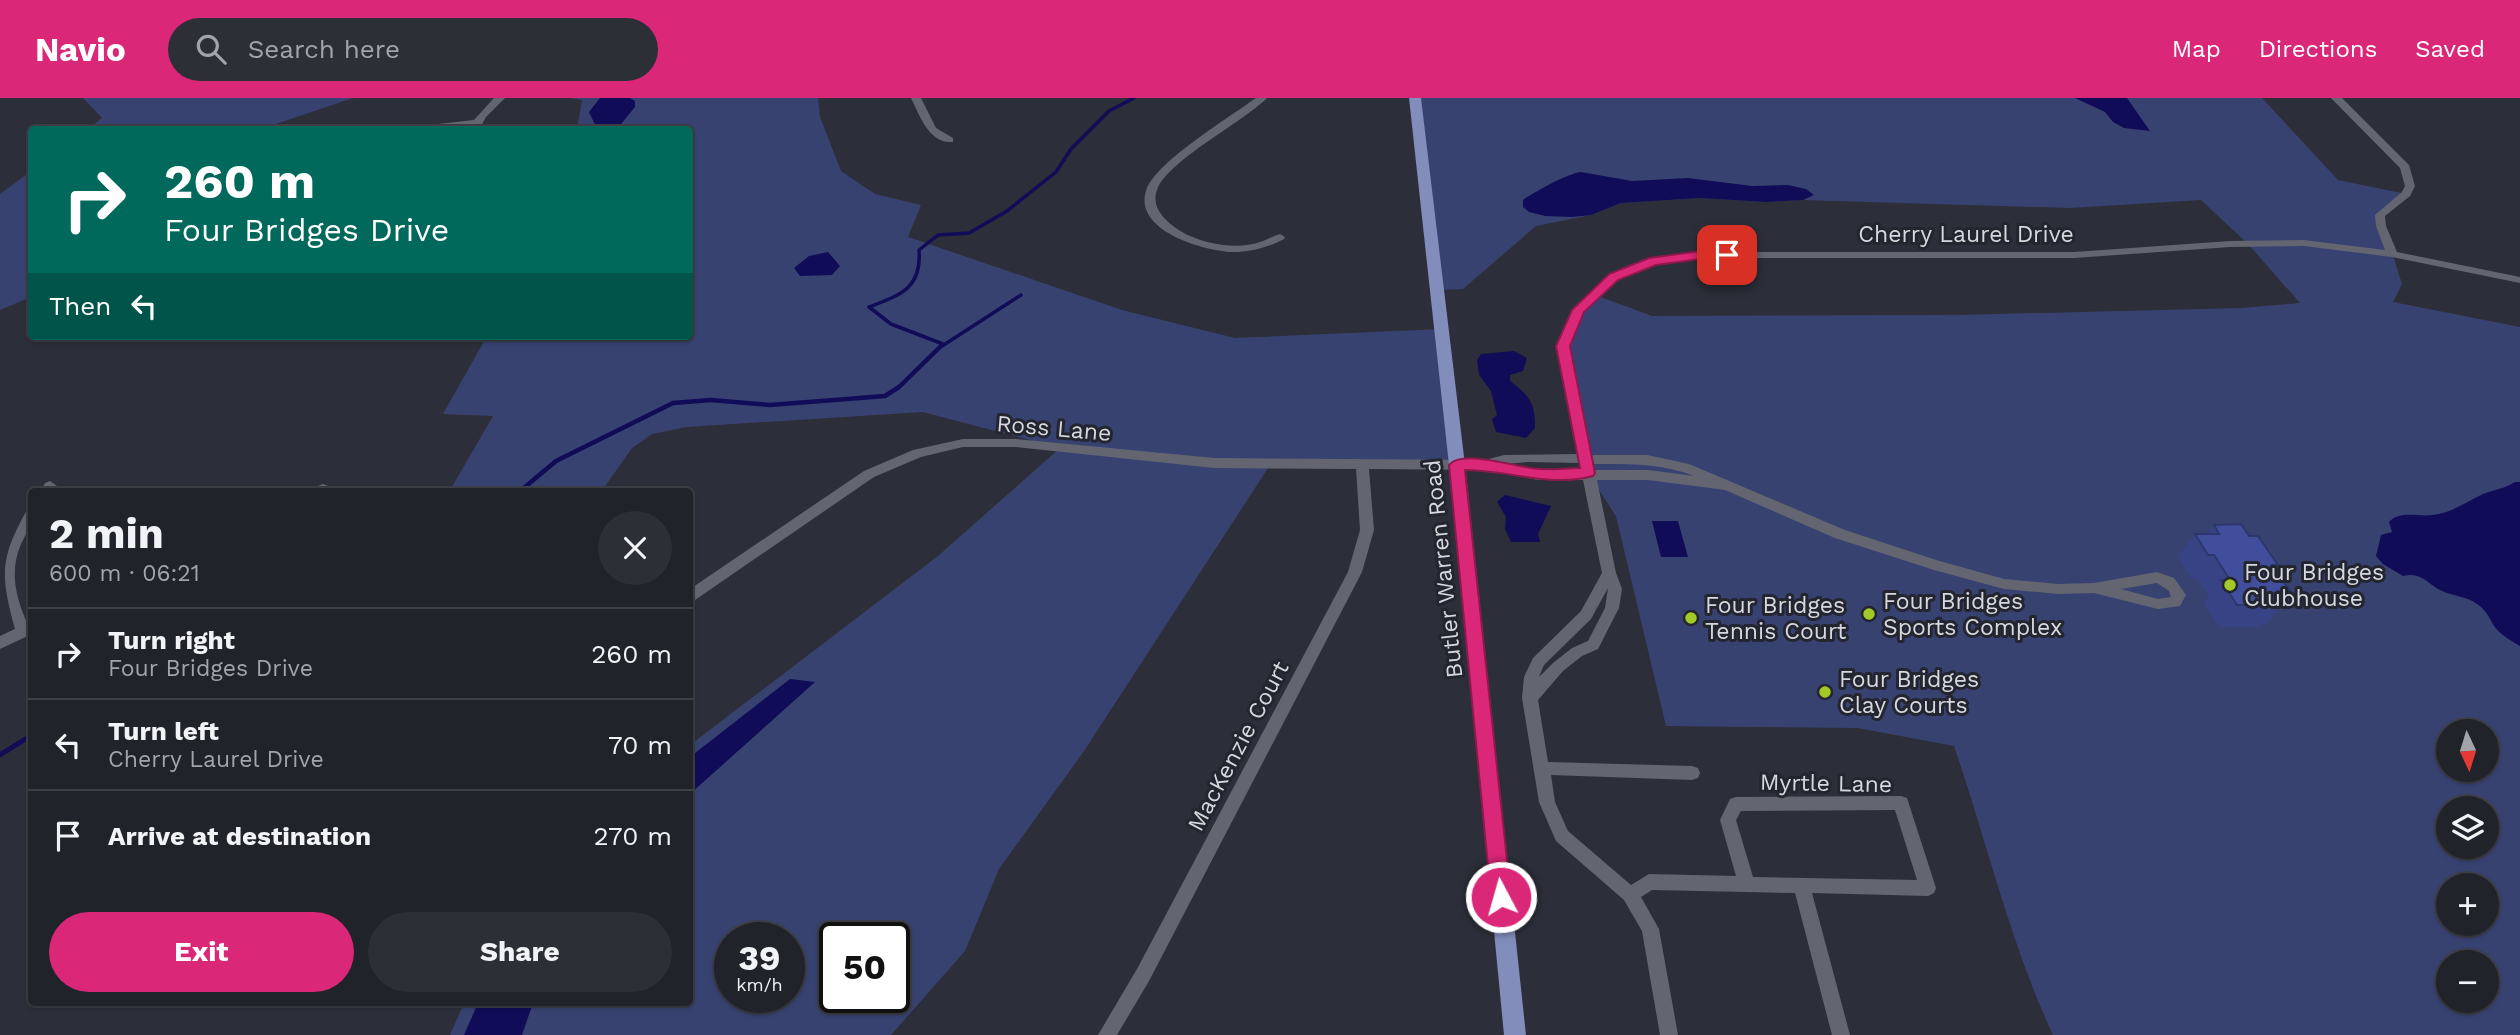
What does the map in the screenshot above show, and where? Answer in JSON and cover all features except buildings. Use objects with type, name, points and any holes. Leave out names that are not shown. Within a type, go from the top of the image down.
[{"type":"main road","name":"Butler Warren Road","points":[[1415,98],[1457,465],[1515,1035]]},
{"type":"street","points":[[475,126],[500,98]]},
{"type":"street","points":[[916,98],[932,130],[949,140]]},
{"type":"street","points":[[1262,98],[1163,171],[1152,186],[1151,208],[1162,224],[1195,242],[1217,248],[1248,249],[1270,245],[1280,237]]},
{"type":"street","points":[[2336,98],[2405,167],[2410,186],[2406,194],[2380,215],[2381,226],[2392,254]]},
{"type":"street","name":"Cherry Laurel Drive","points":[[1531,698],[1558,667],[1577,652],[1593,645],[1612,608],[1615,589],[1609,573],[1586,466],[1563,346],[1578,310],[1614,277],[1653,261],[1701,255],[2074,255],[2230,244],[2304,243],[2392,254],[2520,280]]},
{"type":"street","name":"Ross Lane","points":[[693,594],[869,474],[918,453],[945,446],[1016,443],[1214,463],[1487,465],[1538,475],[1586,466],[1731,486],[1840,534],[1934,565],[2004,584],[2058,589],[2094,588]]},
{"type":"street","name":"MacKenzie Court","points":[[1107,1035],[1143,975],[1354,572],[1367,530],[1366,489],[1362,465]]},
{"type":"street","points":[[0,643],[27,630],[6,593],[4,568],[13,541],[28,519]]},
{"type":"street","points":[[1609,573],[1586,615],[1538,662],[1532,677],[1531,698],[1547,802],[1562,836],[1630,895],[1650,929],[1669,1035]]},
{"type":"street","points":[[2147,577],[2160,578],[2173,584],[2179,595],[2175,602],[2158,604],[2094,588],[2147,577]]},
{"type":"street","points":[[1542,768],[1692,773]]},
{"type":"street","name":"Myrtle Lane","points":[[1630,895],[1649,882],[1802,887],[1928,888],[1901,803],[1737,804],[1728,820],[1747,885]]},
{"type":"street","points":[[1802,887],[1841,1035]]},
{"type":"shaded area","points":[[83,98],[353,98],[270,126],[92,126],[102,118]]},
{"type":"shaded area","points":[[570,98],[818,98],[820,117],[841,171],[875,194],[921,205],[908,237],[1122,310],[1235,338],[1441,329],[1457,465],[1270,465],[1084,751],[999,869],[965,951],[891,1035],[450,1035],[463,1006],[693,1006],[693,743],[938,556],[1060,448],[923,412],[687,427],[652,434],[632,448],[604,488],[451,488],[493,416],[443,414],[485,340],[693,340],[693,126],[578,126],[582,100]]},
{"type":"shaded area","points":[[600,98],[630,98],[635,101],[635,107],[619,126],[596,126],[589,112]]},
{"type":"shaded area","points":[[1415,98],[2262,98],[2338,180],[2406,194],[2380,215],[2402,284],[2393,302],[2520,327],[2520,1035],[2053,1035],[2011,928],[1954,746],[1858,728],[1666,726],[1616,516],[1588,473],[1563,346],[1573,319],[1595,295],[1652,316],[1957,315],[2242,308],[2300,303],[2248,244],[2201,200],[2070,208],[1803,200],[1766,202],[1700,198],[1621,203],[1591,215],[1536,226],[1463,289],[1436,290]]},
{"type":"shaded area","points":[[2075,98],[2127,98],[2150,131],[2124,128],[2113,122],[2105,112]]},
{"type":"shaded area","points":[[1581,172],[1632,181],[1688,178],[1752,186],[1788,185],[1806,189],[1814,195],[1803,200],[1766,202],[1700,198],[1621,203],[1591,215],[1572,217],[1545,216],[1529,212],[1523,207],[1523,200],[1535,192]]},
{"type":"shaded area","points":[[28,173],[28,298],[0,310],[0,194]]},
{"type":"shaded area","points":[[828,252],[840,266],[832,275],[800,276],[794,268],[809,256]]},
{"type":"shaded area","points":[[1514,351],[1527,358],[1523,371],[1510,375],[1510,381],[1527,396],[1534,412],[1535,428],[1526,438],[1496,432],[1492,419],[1497,415],[1491,391],[1479,375],[1477,360],[1481,354]]},
{"type":"shaded area","points":[[2520,482],[2520,646],[2500,632],[2485,611],[2473,601],[2442,591],[2415,575],[2403,576],[2383,564],[2376,556],[2381,535],[2392,532],[2389,522],[2393,518],[2446,512]]},
{"type":"shaded area","points":[[1505,495],[1551,506],[1538,534],[1540,542],[1511,542],[1505,529],[1506,517],[1497,502]]},
{"type":"shaded area","points":[[1652,521],[1678,521],[1688,557],[1661,557]]},
{"type":"shaded area","points":[[790,679],[815,682],[693,791],[693,755]]},
{"type":"shaded area","points":[[477,1006],[532,1006],[522,1035],[464,1035]]},
{"type":"waterway","points":[[943,344],[891,324],[869,307],[907,289],[917,274],[919,250],[938,235],[969,233],[1007,211],[1056,172],[1071,149],[1109,111],[1134,98]]},
{"type":"waterway","points":[[939,348],[1021,295]]},
{"type":"waterway","points":[[524,488],[556,461],[673,403],[711,400],[770,405],[885,396],[899,387],[940,347]]},
{"type":"waterway","points":[[0,755],[28,738]]},
{"type":"place","name":"Four Bridges Clubhouse","points":[[2230,585]]},
{"type":"place","name":"Four Bridges Sports Complex","points":[[1869,614]]},
{"type":"place","name":"Four Bridges Tennis Court","points":[[1691,618]]},
{"type":"place","name":"Four Bridges Clay Courts","points":[[1825,692]]},
{"type":"route","points":[[1501,897],[1457,465],[1487,465],[1538,475],[1588,473],[1563,346],[1578,310],[1614,277],[1653,261],[1701,255],[1727,255]]}]
